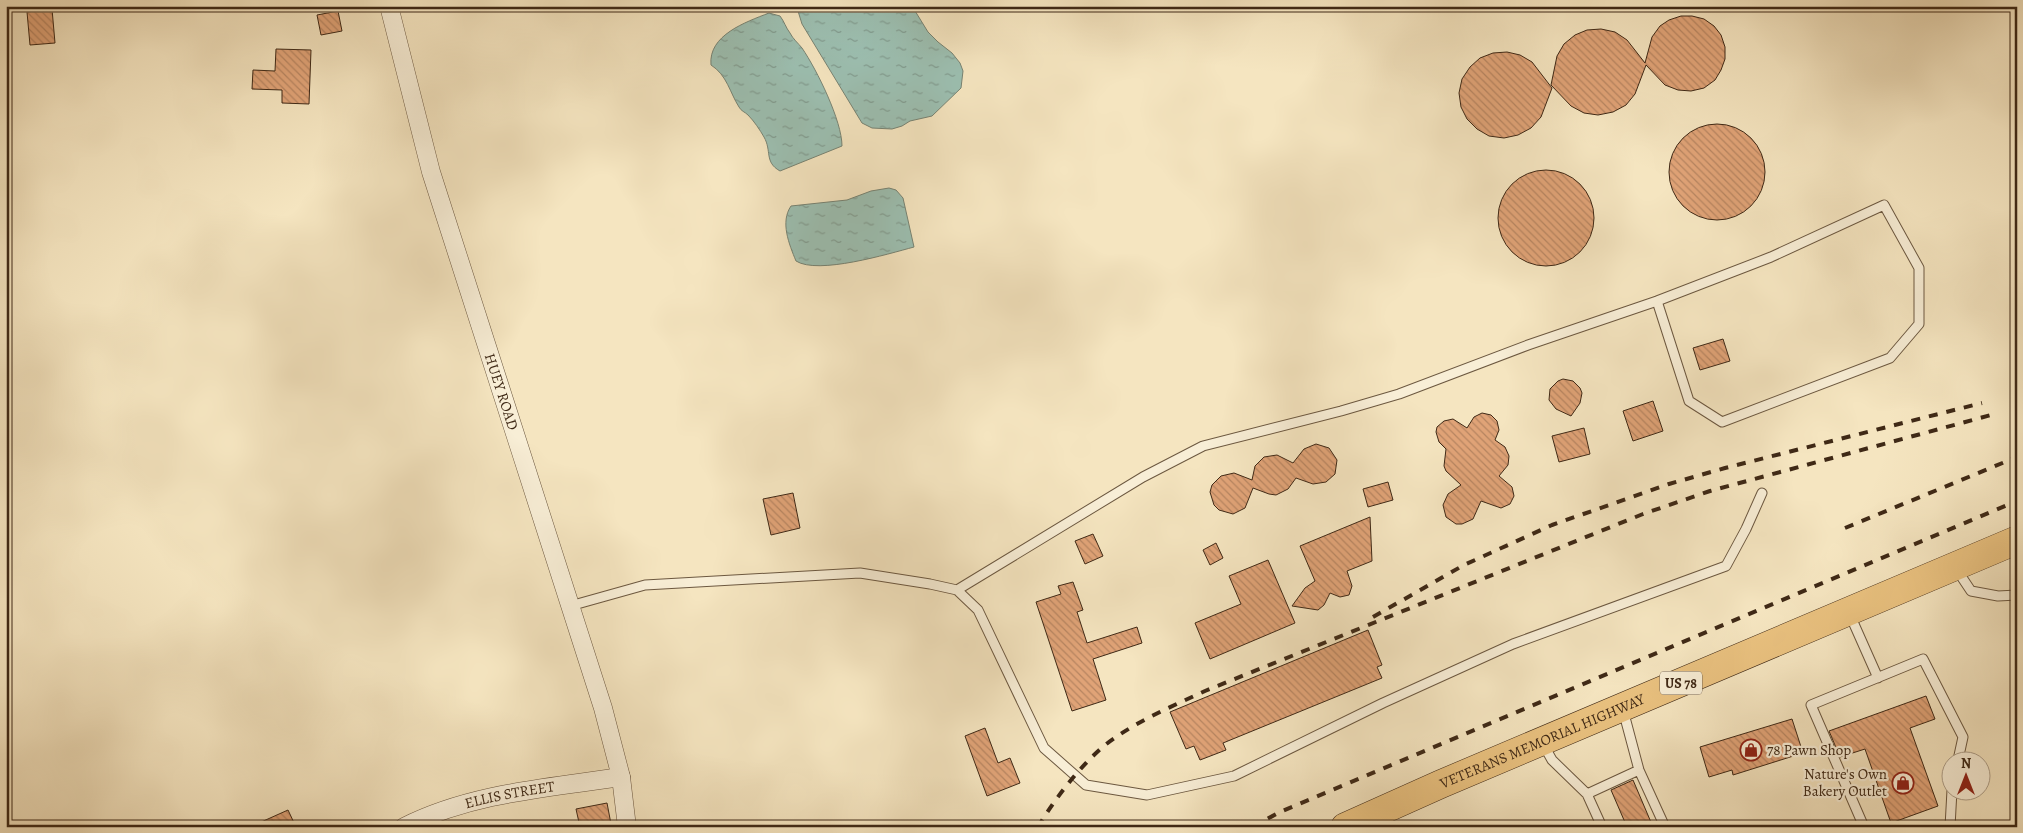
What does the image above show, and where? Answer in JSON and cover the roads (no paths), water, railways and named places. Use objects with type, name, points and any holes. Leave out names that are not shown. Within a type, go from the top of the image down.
[{"type":"main road","name":"VETERANS MEMORIAL HIGHWAY","points":[[1345,827],[2017,540]]},
{"type":"street","name":"HUEY ROAD","points":[[389,6],[431,172],[603,708],[621,777],[627,827]]},
{"type":"street","name":"ELLIS STREET","points":[[404,827],[429,815],[496,796],[621,777]]},
{"type":"lane","points":[[957,590],[1143,477],[1203,446],[1400,394],[1528,345],[1657,301],[1771,258],[1884,205],[1918,268],[1918,324],[1890,358],[1722,422],[1690,401],[1657,301]]},
{"type":"lane","points":[[570,606],[645,585],[860,573],[957,590],[978,610],[1044,748],[1086,786],[1147,795],[1234,776],[1383,703],[1513,644],[1726,566],[1746,529],[1762,493]]},
{"type":"lane","points":[[1955,567],[1970,591],[1998,596],[2017,595]]},
{"type":"lane","points":[[1848,612],[1878,678]]},
{"type":"lane","points":[[1864,827],[1811,705],[1923,659],[1963,737],[1960,750]]},
{"type":"lane","points":[[1622,708],[1639,770],[1666,827]]},
{"type":"lane","points":[[1542,742],[1552,760],[1587,794],[1602,827]]},
{"type":"lane","points":[[1587,794],[1639,770]]},
{"type":"lane","points":[[1950,827],[1951,800]]},
{"type":"water","points":[[799,6],[912,6],[928,32],[952,53],[960,63],[963,71],[961,88],[932,116],[910,121],[892,129],[872,128],[862,123],[802,24],[798,11]]},
{"type":"water","points":[[769,13],[780,16],[815,69],[838,123],[842,146],[780,171],[775,168],[770,160],[766,142],[761,131],[740,108],[725,79],[711,65],[716,45],[722,38],[740,25]]},
{"type":"water","points":[[889,188],[896,190],[903,198],[914,247],[836,265],[806,265],[796,261],[788,240],[786,226],[786,219],[791,206],[847,200],[871,191]]},
{"type":"railway","points":[[1373,617],[1464,565],[1552,525],[1669,484],[1725,468],[1982,403]]},
{"type":"railway","points":[[1038,827],[1053,803],[1073,778],[1105,745],[1149,718],[1205,691],[1643,514],[1710,491],[1991,415]]},
{"type":"railway","points":[[1845,528],[2017,457]]},
{"type":"railway","points":[[1252,827],[1280,812],[2017,501]]},
{"type":"place","name":"78 Pawn Shop","points":[[1751,750]]},
{"type":"place","name":"Nature's Own Bakery Outlet","points":[[1903,783]]}]
